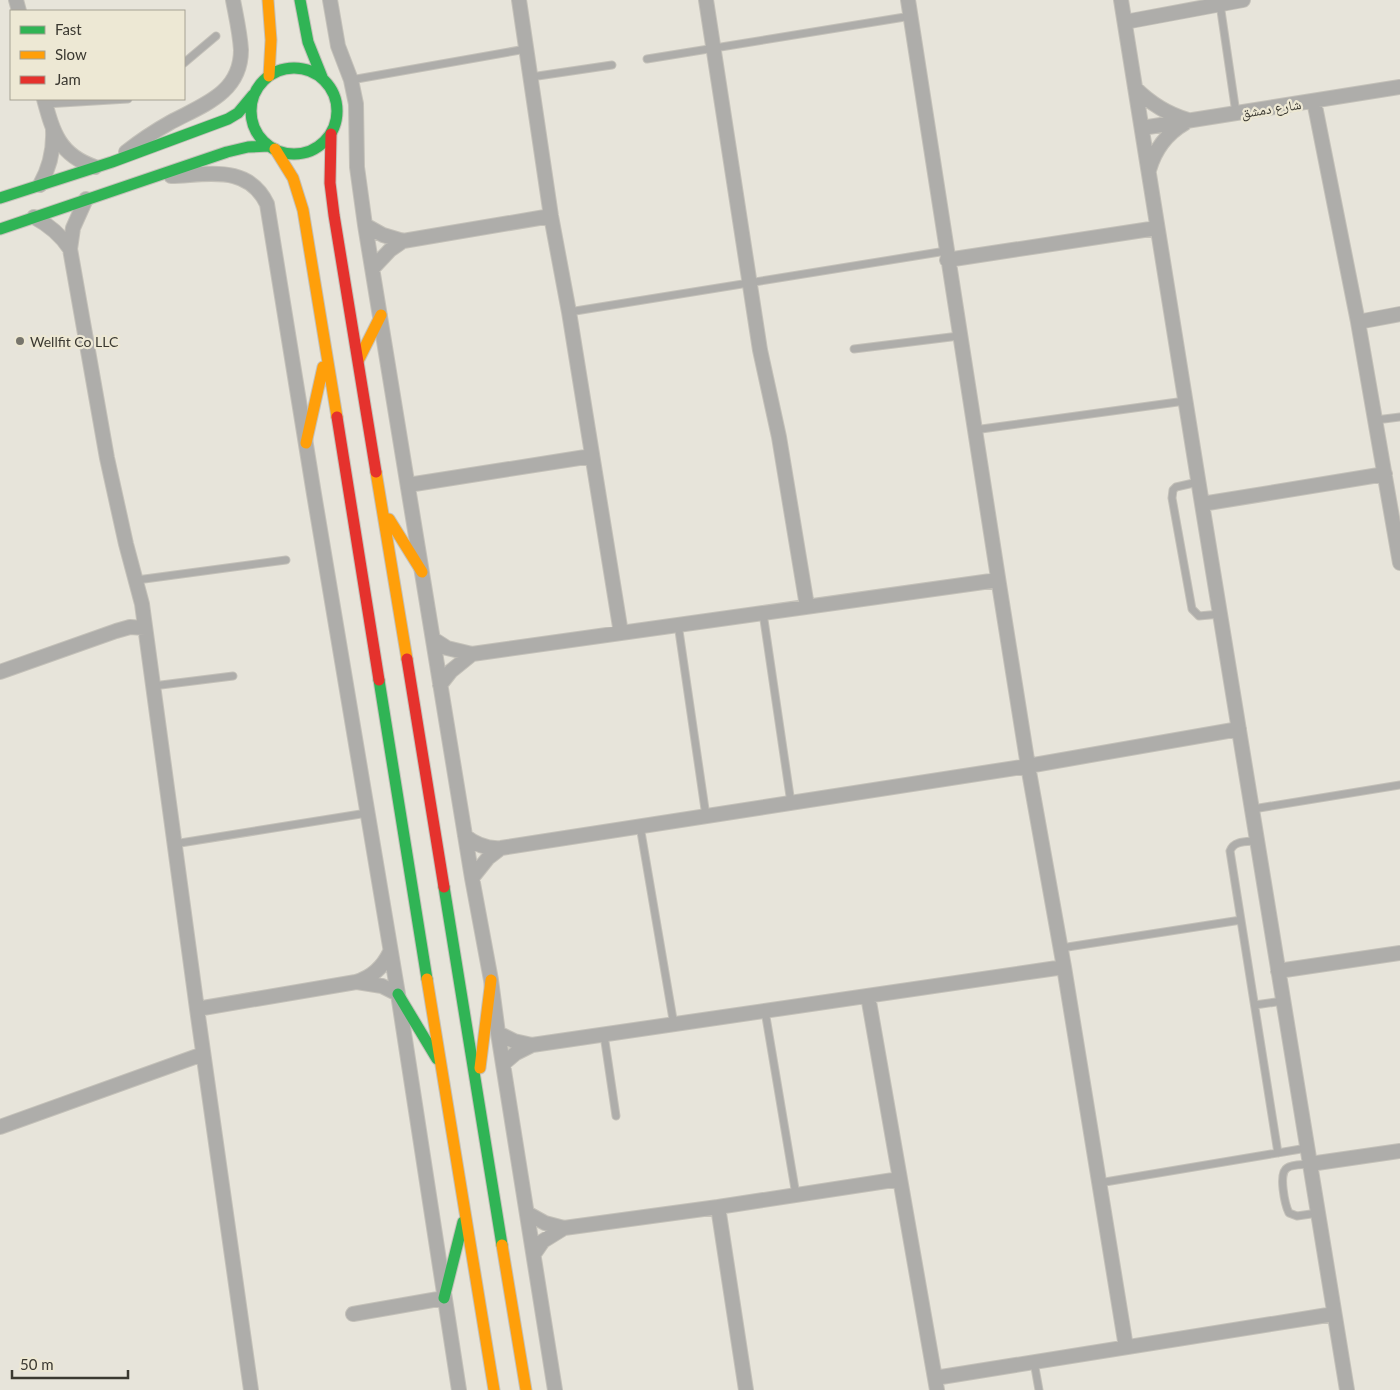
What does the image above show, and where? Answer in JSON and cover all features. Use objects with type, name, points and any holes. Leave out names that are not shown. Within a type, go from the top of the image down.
[{"type":"main road","points":[[268,0],[272,40],[269,76]]},
{"type":"main road","points":[[300,0],[308,42],[322,77]]},
{"type":"main road","points":[[0,198],[112,162],[228,119],[238,113],[260,84],[279,70],[290,67],[312,71],[322,77],[336,97],[338,110],[331,134],[323,144],[312,150],[300,154],[287,154],[272,148],[238,149],[0,229]]},
{"type":"main road","points":[[253,95],[251,112],[254,129],[291,171],[300,196],[494,1390]]},
{"type":"main road","points":[[331,134],[332,199],[526,1390]]},
{"type":"main road","points":[[359,359],[381,315]]},
{"type":"main road","points":[[306,443],[325,356]]},
{"type":"main road","points":[[384,510],[422,572]]},
{"type":"main road","points":[[477,1089],[491,980]]},
{"type":"main road","points":[[398,994],[442,1069]]},
{"type":"main road","points":[[444,1298],[466,1212]]},
{"type":"street","points":[[112,162],[150,135],[212,101],[228,88],[237,70],[241,50],[233,0]]},
{"type":"street","points":[[330,0],[338,46],[356,104],[357,167],[365,225],[432,639],[491,980],[555,1390]]},
{"type":"street","points":[[518,0],[551,216],[569,312],[621,633]]},
{"type":"street","points":[[706,0],[760,350],[779,437],[807,606]]},
{"type":"street","points":[[908,0],[959,336],[1028,766],[1064,966],[1126,1347]]},
{"type":"street","points":[[1121,0],[1347,1390]]},
{"type":"street","points":[[1125,22],[1243,0]]},
{"type":"street","name":"شارع دمشق","points":[[1142,128],[1400,87]]},
{"type":"street","points":[[1136,88],[1154,105],[1188,121]]},
{"type":"street","points":[[1314,101],[1358,322],[1400,563]]},
{"type":"street","points":[[45,102],[53,130],[59,142],[69,154],[81,162],[95,167]]},
{"type":"street","points":[[1148,170],[1159,146],[1177,128],[1188,121]]},
{"type":"street","points":[[40,185],[48,170],[52,154],[53,130]]},
{"type":"street","points":[[152,177],[227,174],[248,180],[263,195],[270,215],[398,994],[459,1390]]},
{"type":"street","points":[[86,199],[75,223],[70,249],[108,458],[124,535],[142,604],[251,1390]]},
{"type":"street","points":[[365,225],[383,235],[403,240],[551,216]]},
{"type":"street","points":[[34,217],[54,230],[70,249]]},
{"type":"street","points":[[947,255],[1157,228]]},
{"type":"street","points":[[373,268],[390,250],[403,240]]},
{"type":"street","points":[[1358,322],[1400,314]]},
{"type":"street","points":[[408,485],[592,456]]},
{"type":"street","points":[[1202,504],[1385,474]]},
{"type":"street","points":[[432,639],[447,648],[472,654],[998,580]]},
{"type":"street","points":[[0,672],[116,631],[130,627],[145,628]]},
{"type":"street","points":[[440,685],[451,671],[472,654]]},
{"type":"street","points":[[465,836],[478,845],[501,848],[1028,766],[1240,729]]},
{"type":"street","points":[[472,878],[488,858],[501,848]]},
{"type":"street","points":[[197,1009],[356,982],[377,971],[390,952]]},
{"type":"street","points":[[1278,971],[1400,953]]},
{"type":"street","points":[[503,1064],[516,1053],[532,1045],[1064,966]]},
{"type":"street","points":[[356,982],[374,984],[398,994]]},
{"type":"street","points":[[868,996],[936,1384],[1034,1362],[1334,1314]]},
{"type":"street","points":[[498,1033],[514,1041],[532,1045]]},
{"type":"street","points":[[0,1127],[203,1054]]},
{"type":"street","points":[[1310,1164],[1400,1152]]},
{"type":"street","points":[[534,1254],[543,1241],[564,1228],[900,1179]]},
{"type":"street","points":[[718,1207],[746,1390]]},
{"type":"street","points":[[527,1213],[545,1223],[564,1228]]},
{"type":"street","points":[[353,1314],[444,1298]]},
{"type":"lane","points":[[1220,4],[1236,113]]},
{"type":"lane","points":[[647,59],[911,16]]},
{"type":"lane","points":[[185,63],[216,36]]},
{"type":"lane","points":[[350,80],[526,49]]},
{"type":"lane","points":[[531,77],[612,65]]},
{"type":"lane","points":[[45,102],[100,100]]},
{"type":"lane","points":[[569,312],[750,282],[947,255]]},
{"type":"lane","points":[[854,349],[959,336]]},
{"type":"lane","points":[[974,430],[1185,401]]},
{"type":"lane","points":[[1376,420],[1400,417]]},
{"type":"lane","points":[[1198,482],[1176,488],[1173,490],[1172,498],[1192,609],[1199,616],[1220,614]]},
{"type":"lane","points":[[137,580],[286,560]]},
{"type":"lane","points":[[763,612],[791,803]]},
{"type":"lane","points":[[678,624],[706,816]]},
{"type":"lane","points":[[153,686],[233,676]]},
{"type":"lane","points":[[1253,809],[1400,785]]},
{"type":"lane","points":[[174,844],[367,813]]},
{"type":"lane","points":[[640,826],[674,1025]]},
{"type":"lane","points":[[1257,841],[1236,843],[1230,851],[1278,1153]]},
{"type":"lane","points":[[1060,948],[1241,920]]},
{"type":"lane","points":[[1255,1005],[1283,1001]]},
{"type":"lane","points":[[765,1011],[796,1195]]},
{"type":"lane","points":[[604,1035],[616,1116]]},
{"type":"lane","points":[[1099,1183],[1308,1148]]},
{"type":"lane","points":[[1310,1164],[1287,1167],[1283,1172],[1282,1179],[1289,1213],[1297,1216],[1318,1213]]},
{"type":"lane","points":[[1034,1362],[1039,1390]]},
{"type":"traffic: fast","points":[[300,0],[308,42],[322,77]]},
{"type":"traffic: fast","points":[[294,68],[311,71],[325,80],[334,94],[337,111],[334,128],[325,142],[311,151],[294,154],[277,151],[263,142],[254,128],[251,111],[254,94],[263,80],[277,71],[294,68]]},
{"type":"traffic: fast","points":[[0,198],[112,162],[228,119],[238,113],[253,95]]},
{"type":"traffic: fast","points":[[0,229],[227,152],[248,147],[269,146]]},
{"type":"traffic: fast","points":[[379,680],[427,979]]},
{"type":"traffic: fast","points":[[444,887],[502,1245]]},
{"type":"traffic: fast","points":[[398,994],[437,1059]]},
{"type":"traffic: fast","points":[[444,1298],[463,1222]]},
{"type":"traffic: slow","points":[[268,0],[271,40],[269,76]]},
{"type":"traffic: slow","points":[[275,149],[293,178],[303,210],[337,417]]},
{"type":"traffic: slow","points":[[359,359],[381,315]]},
{"type":"traffic: slow","points":[[306,443],[323,367]]},
{"type":"traffic: slow","points":[[376,472],[407,659]]},
{"type":"traffic: slow","points":[[389,519],[422,572]]},
{"type":"traffic: slow","points":[[427,979],[494,1390]]},
{"type":"traffic: slow","points":[[480,1068],[491,980]]},
{"type":"traffic: slow","points":[[502,1245],[526,1390]]},
{"type":"traffic: jam","points":[[331,134],[330,183],[334,215],[376,472]]},
{"type":"traffic: jam","points":[[337,417],[379,680]]},
{"type":"traffic: jam","points":[[407,659],[444,887]]},
{"type":"place","name":"Wellfit Co LLC","points":[[20,341]]}]
